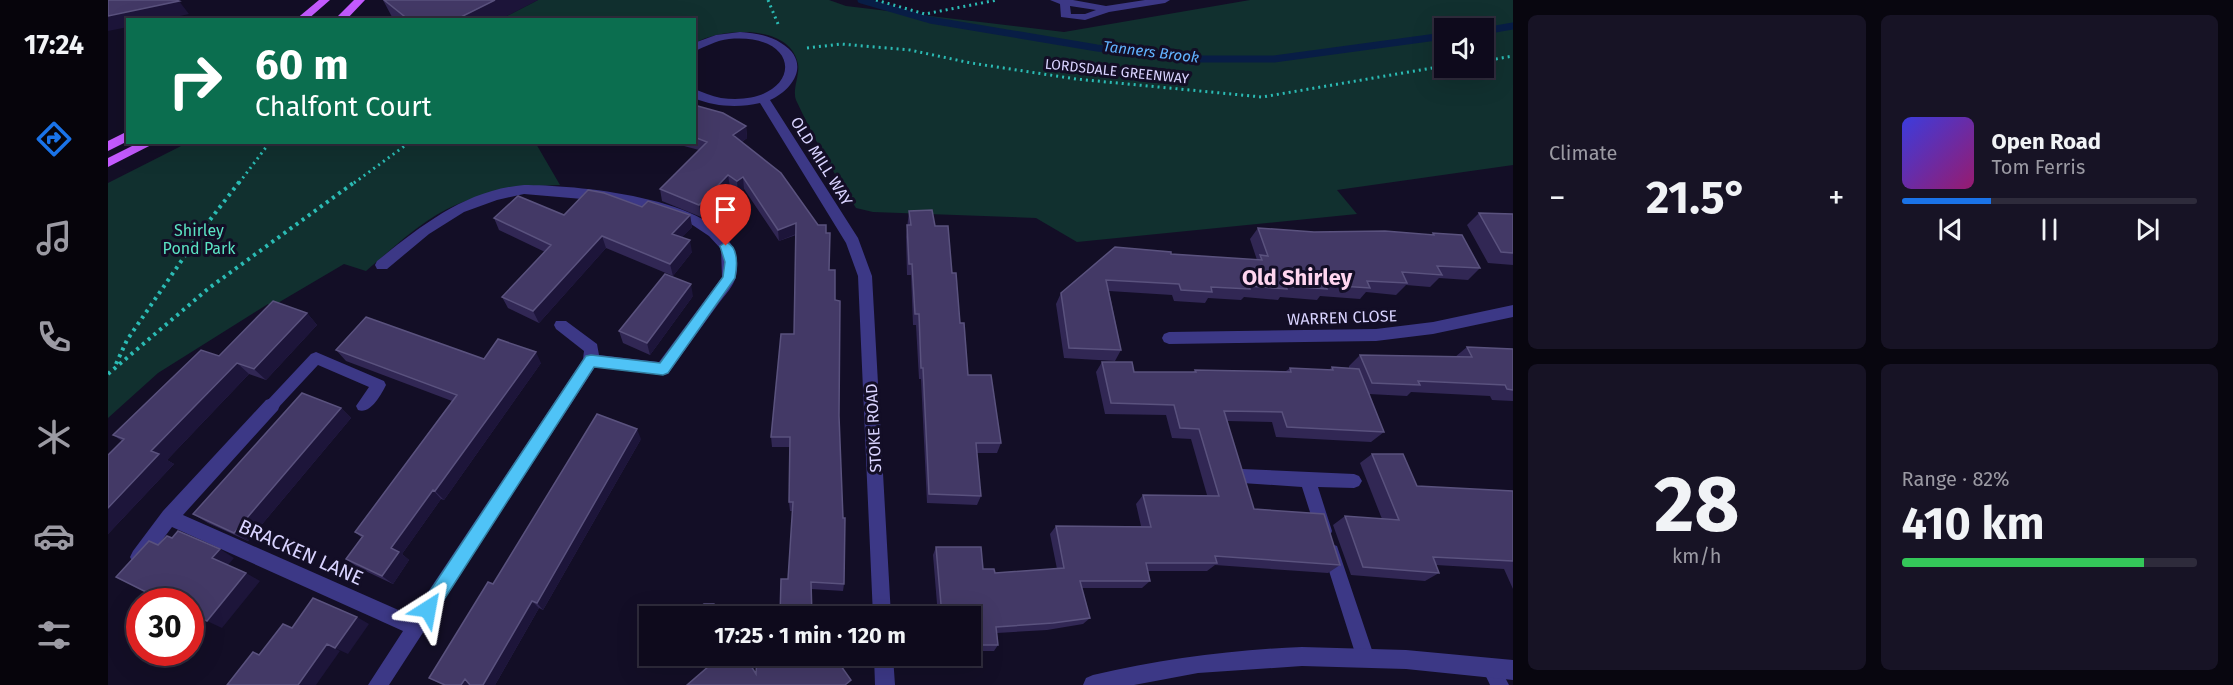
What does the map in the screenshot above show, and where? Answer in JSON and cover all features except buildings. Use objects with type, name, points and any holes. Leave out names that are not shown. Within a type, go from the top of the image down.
[{"type":"main road","points":[[302,18],[325,0]]},
{"type":"main road","points":[[341,18],[360,0]]},
{"type":"main road","points":[[108,147],[126,136]]},
{"type":"main road","points":[[108,163],[147,144]]},
{"type":"street","points":[[1060,1],[1065,15],[1075,19],[1096,15],[1106,9],[1165,0]]},
{"type":"street","points":[[696,47],[722,36],[747,35],[765,38],[786,51],[792,62],[792,71],[778,91],[763,98],[732,104],[712,101],[696,94]]},
{"type":"street","name":"OLD MILL WAY","points":[[763,98],[853,242]]},
{"type":"street","points":[[382,265],[434,223],[470,203],[521,190],[592,193],[646,203],[685,216],[708,229],[726,246],[731,262],[729,278],[663,369],[591,360]]},
{"type":"street","name":"STOKE ROAD","points":[[853,242],[860,257],[868,299],[882,606]]},
{"type":"street","name":"WARREN CLOSE","points":[[1169,338],[1376,335],[1433,328],[1513,311]]},
{"type":"street","points":[[378,685],[591,360],[592,348],[561,325]]},
{"type":"street","points":[[127,571],[146,550],[169,517],[272,405]]},
{"type":"street","name":"BRACKEN LANE","points":[[169,517],[416,627]]},
{"type":"street","points":[[1093,685],[1201,662],[1280,656],[1365,656],[1496,676],[1513,670]]},
{"type":"street","points":[[884,666],[885,685]]},
{"type":"lane","points":[[272,405],[316,358],[380,385],[363,406]]},
{"type":"lane","points":[[1242,476],[1354,481]]},
{"type":"lane","points":[[1308,480],[1365,656]]},
{"type":"path","points":[[876,0],[924,14],[997,0]]},
{"type":"path","name":"LORDSDALE GREENWAY","points":[[786,51],[841,44],[910,50],[971,63],[1076,79],[1262,97],[1434,68]]},
{"type":"path","points":[[1494,59],[1513,56]]},
{"type":"path","points":[[115,368],[127,340],[200,234],[268,144]]},
{"type":"path","points":[[108,374],[209,288],[407,144]]},
{"type":"green space","points":[[538,0],[829,0],[846,6],[1064,32],[1250,0],[1513,0],[1513,165],[1337,190],[1357,214],[1077,242],[1036,218],[873,212],[856,208],[809,128],[796,100],[798,64],[792,51],[782,41],[769,35],[753,32],[721,34],[696,43],[696,18],[503,18]]},
{"type":"green space","name":"Shirley Pond Park","points":[[185,144],[536,144],[560,185],[525,187],[491,193],[442,212],[411,232],[366,271],[344,264],[271,307],[268,304],[158,373],[108,418],[108,183]]},
{"type":"waterway","name":"Tanners Brook","points":[[861,0],[930,20],[1097,48],[1184,59],[1274,59],[1434,37]]},
{"type":"waterway","name":"Tanners Brook","points":[[1494,29],[1513,26]]},
{"type":"district","name":"Old Shirley","points":[[1297,277]]},
{"type":"route","points":[[428,609],[591,360],[663,369],[729,278],[731,262],[726,246]]}]
